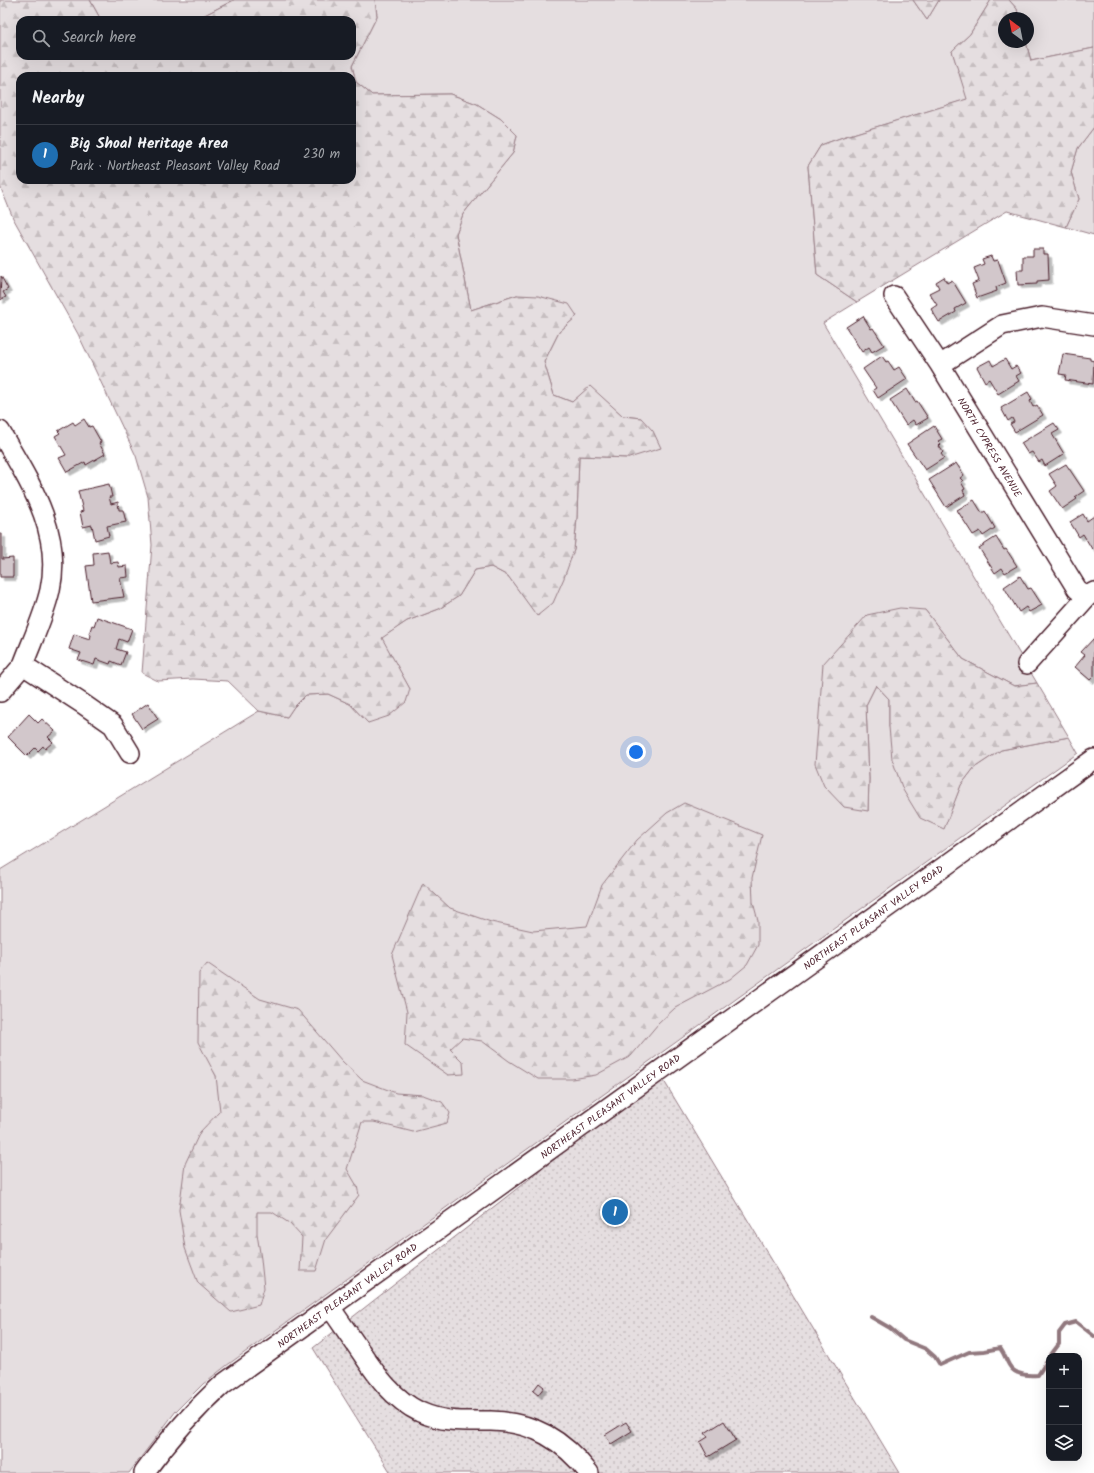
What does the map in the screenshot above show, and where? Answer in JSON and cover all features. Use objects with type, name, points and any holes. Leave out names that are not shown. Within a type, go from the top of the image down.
[{"type":"street","name":"NORTH CYPRESS AVENUE","points":[[894,296],[940,365],[1077,589],[1091,595]]},
{"type":"street","points":[[940,365],[1002,325],[1042,317],[1094,325]]},
{"type":"street","points":[[0,430],[36,494],[47,526],[52,547],[53,567],[50,590],[44,610],[22,665],[0,692]]},
{"type":"street","points":[[1027,664],[1091,595]]},
{"type":"street","points":[[22,665],[113,725],[130,752]]},
{"type":"street","name":"NORTHEAST PLEASANT VALLEY ROAD","points":[[144,1473],[176,1430],[223,1384],[1094,759]]},
{"type":"street","points":[[330,1307],[381,1381],[398,1399],[419,1411],[436,1418],[462,1422],[492,1421],[517,1423],[537,1430],[562,1445],[578,1459],[589,1473]]},
{"type":"green space","points":[[0,0],[90,0],[99,16],[16,16],[16,60],[355,60],[352,66],[354,72],[16,72],[16,184],[356,184],[356,82],[372,95],[450,94],[477,104],[501,119],[517,135],[513,153],[463,214],[456,234],[471,310],[517,295],[538,296],[569,304],[577,316],[559,332],[544,362],[554,395],[572,402],[590,386],[623,416],[641,418],[653,431],[661,448],[629,458],[579,456],[577,517],[574,550],[553,603],[537,616],[508,576],[491,567],[475,570],[459,596],[439,609],[407,621],[382,638],[410,689],[406,702],[389,716],[368,723],[350,704],[328,694],[306,695],[293,708],[287,717],[259,711],[228,681],[193,679],[158,681],[142,673],[152,545],[148,497],[136,456],[78,334],[13,218],[0,186]]},
{"type":"green space","points":[[90,0],[234,0],[203,16],[99,16]]},
{"type":"green space","points":[[234,0],[375,0],[377,16],[356,58],[356,16],[203,16]]},
{"type":"green space","points":[[375,0],[913,0],[927,20],[939,0],[991,0],[970,34],[952,51],[968,99],[821,145],[808,166],[817,275],[857,302],[823,323],[1037,683],[1014,686],[963,659],[925,610],[823,664],[868,811],[869,779],[866,705],[876,685],[889,699],[889,727],[944,828],[961,785],[974,768],[1001,750],[1069,737],[1078,753],[226,1366],[203,1384],[176,1411],[129,1473],[0,1473],[0,870],[259,711],[287,717],[293,708],[306,695],[328,694],[350,704],[368,723],[410,689],[381,638],[407,621],[439,609],[459,596],[475,570],[491,567],[508,576],[538,616],[574,550],[577,517],[579,456],[629,458],[641,418],[623,416],[590,387],[572,402],[554,395],[544,362],[559,332],[577,316],[517,295],[471,310],[456,234],[463,214],[513,153],[517,135],[501,119],[477,104],[450,94],[372,95],[356,82],[356,72],[354,72],[352,66],[377,16]]},
{"type":"green space","points":[[913,0],[939,0],[927,20]]},
{"type":"green space","points":[[991,0],[1009,0],[1017,9],[1018,12],[998,12],[998,48],[1028,48],[1031,61],[1094,48],[1094,127],[1078,148],[1071,172],[1079,199],[1066,227],[1007,211],[857,302],[817,275],[808,166],[821,145],[967,99],[952,51],[970,34]]},
{"type":"green space","points":[[1009,0],[1094,0],[1094,48],[1031,61],[1028,48],[1034,48],[1034,12],[1018,12],[1017,9]]},
{"type":"green space","points":[[1094,127],[1094,235],[1066,227],[1079,199],[1071,172],[1078,148]]},
{"type":"green space","points":[[900,608],[925,610],[963,659],[1014,686],[1037,683],[1069,737],[1001,750],[974,768],[961,785],[944,829],[920,818],[903,790],[892,759],[889,727],[889,699],[876,685],[866,705],[869,779],[868,811],[844,807],[824,786],[815,764],[823,664],[867,615]]},
{"type":"green space","points":[[684,803],[762,835],[752,878],[753,902],[758,921],[758,945],[747,965],[730,979],[675,1008],[658,1024],[631,1056],[596,1075],[572,1079],[538,1079],[509,1061],[482,1041],[462,1038],[450,1049],[463,1062],[464,1074],[448,1075],[405,1045],[407,1012],[392,955],[423,883],[450,908],[491,922],[533,931],[587,926],[602,885],[637,840],[667,813]]},
{"type":"green space","points":[[207,963],[260,999],[298,1010],[342,1061],[362,1080],[396,1093],[423,1095],[442,1102],[450,1113],[447,1123],[413,1132],[374,1122],[362,1122],[347,1169],[357,1186],[359,1195],[326,1239],[316,1271],[300,1271],[302,1237],[289,1223],[272,1212],[257,1212],[257,1234],[264,1288],[259,1305],[231,1312],[198,1283],[185,1248],[179,1210],[185,1164],[200,1132],[220,1111],[216,1076],[198,1042],[199,973]]},
{"type":"green space","points":[[661,1076],[900,1473],[391,1473],[313,1348]]},
{"type":"building","points":[[1033,249],[1043,249],[1043,254],[1048,254],[1049,280],[1037,281],[1037,284],[1018,285],[1017,270],[1023,270],[1023,256],[1033,256]]},
{"type":"building","points":[[991,256],[993,261],[998,260],[1006,283],[996,287],[997,291],[977,298],[972,284],[979,281],[974,268],[984,264],[982,259]]},
{"type":"building","points":[[1,276],[8,289],[3,292],[6,297],[0,300]]},
{"type":"building","points":[[944,277],[947,283],[952,280],[966,303],[955,309],[956,312],[939,322],[931,309],[937,305],[929,293],[939,288],[936,282]]},
{"type":"building","points":[[863,316],[884,345],[872,352],[869,347],[862,352],[846,327]]},
{"type":"building","points":[[1063,354],[1090,358],[1090,360],[1094,361],[1093,384],[1065,380],[1066,375],[1059,374]]},
{"type":"building","points":[[882,356],[886,362],[888,361],[894,370],[899,367],[907,379],[878,398],[873,390],[876,388],[863,369]]},
{"type":"building","points":[[1005,359],[1011,369],[1016,366],[1021,373],[1016,376],[1019,381],[998,394],[989,379],[985,382],[977,367],[990,360],[993,366]]},
{"type":"building","points":[[907,389],[928,418],[916,425],[913,420],[906,425],[890,400]]},
{"type":"building","points":[[1028,392],[1032,399],[1030,401],[1033,407],[1037,405],[1043,415],[1015,432],[1010,424],[1014,422],[1012,418],[1008,421],[1001,408]]},
{"type":"building","points":[[84,419],[89,427],[92,426],[101,442],[99,443],[105,454],[86,465],[85,462],[67,472],[59,458],[66,455],[55,436],[60,433],[58,431],[73,422],[75,425]]},
{"type":"building","points":[[1054,423],[1059,430],[1052,434],[1064,454],[1045,466],[1042,460],[1039,462],[1032,452],[1028,454],[1021,443]]},
{"type":"building","points":[[934,426],[942,439],[938,441],[941,444],[939,446],[943,452],[941,454],[944,458],[925,470],[907,444]]},
{"type":"building","points":[[956,463],[964,475],[960,478],[963,481],[961,482],[965,489],[963,490],[965,495],[946,507],[929,480]]},
{"type":"building","points":[[1066,464],[1084,491],[1075,497],[1077,499],[1062,509],[1050,491],[1057,486],[1049,474]]},
{"type":"building","points":[[109,484],[112,497],[109,497],[111,504],[118,502],[119,510],[123,510],[126,522],[107,526],[109,536],[95,540],[92,525],[83,527],[80,512],[83,511],[78,491]]},
{"type":"building","points":[[974,500],[982,513],[985,511],[995,528],[983,536],[980,531],[973,535],[957,510]]},
{"type":"building","points":[[1083,514],[1087,521],[1094,516],[1094,547],[1092,549],[1083,534],[1079,537],[1070,522]]},
{"type":"building","points":[[0,534],[2,534],[2,559],[13,558],[13,577],[0,577]]},
{"type":"building","points":[[996,537],[1017,566],[1005,573],[1002,568],[995,573],[979,548]]},
{"type":"building","points":[[108,551],[110,563],[118,562],[119,567],[127,566],[128,577],[120,578],[124,597],[91,601],[86,566],[94,565],[93,553]]},
{"type":"building","points":[[1020,576],[1028,589],[1031,588],[1042,605],[1029,612],[1026,607],[1019,612],[1004,587]]},
{"type":"building","points":[[97,617],[132,629],[127,642],[119,639],[116,649],[126,652],[121,665],[111,661],[110,664],[96,659],[94,665],[78,660],[81,653],[69,649],[74,634],[90,639],[91,635],[89,634]]},
{"type":"building","points":[[1094,638],[1094,676],[1090,680],[1075,667],[1085,655],[1081,652]]},
{"type":"building","points":[[148,703],[158,719],[142,729],[132,714]]},
{"type":"building","points":[[29,714],[38,723],[42,719],[55,731],[48,737],[53,742],[45,749],[43,746],[38,751],[35,748],[27,756],[8,737]]},
{"type":"building","points":[[539,1383],[544,1387],[538,1395],[533,1391]]},
{"type":"building","points":[[724,1421],[736,1440],[708,1457],[700,1442],[708,1437],[705,1433]]},
{"type":"building","points":[[626,1422],[632,1431],[611,1444],[605,1435]]},
{"type":"waterway","points":[[871,1317],[890,1328],[904,1340],[926,1349],[935,1357],[940,1365],[969,1352],[1000,1348],[1009,1365],[1018,1373],[1038,1375],[1046,1363]]},
{"type":"waterway","points":[[1052,1353],[1059,1344],[1059,1333],[1065,1325],[1076,1322],[1094,1336]]},
{"type":"place","name":"Big Shoal Heritage Area","points":[[615,1212]]}]
